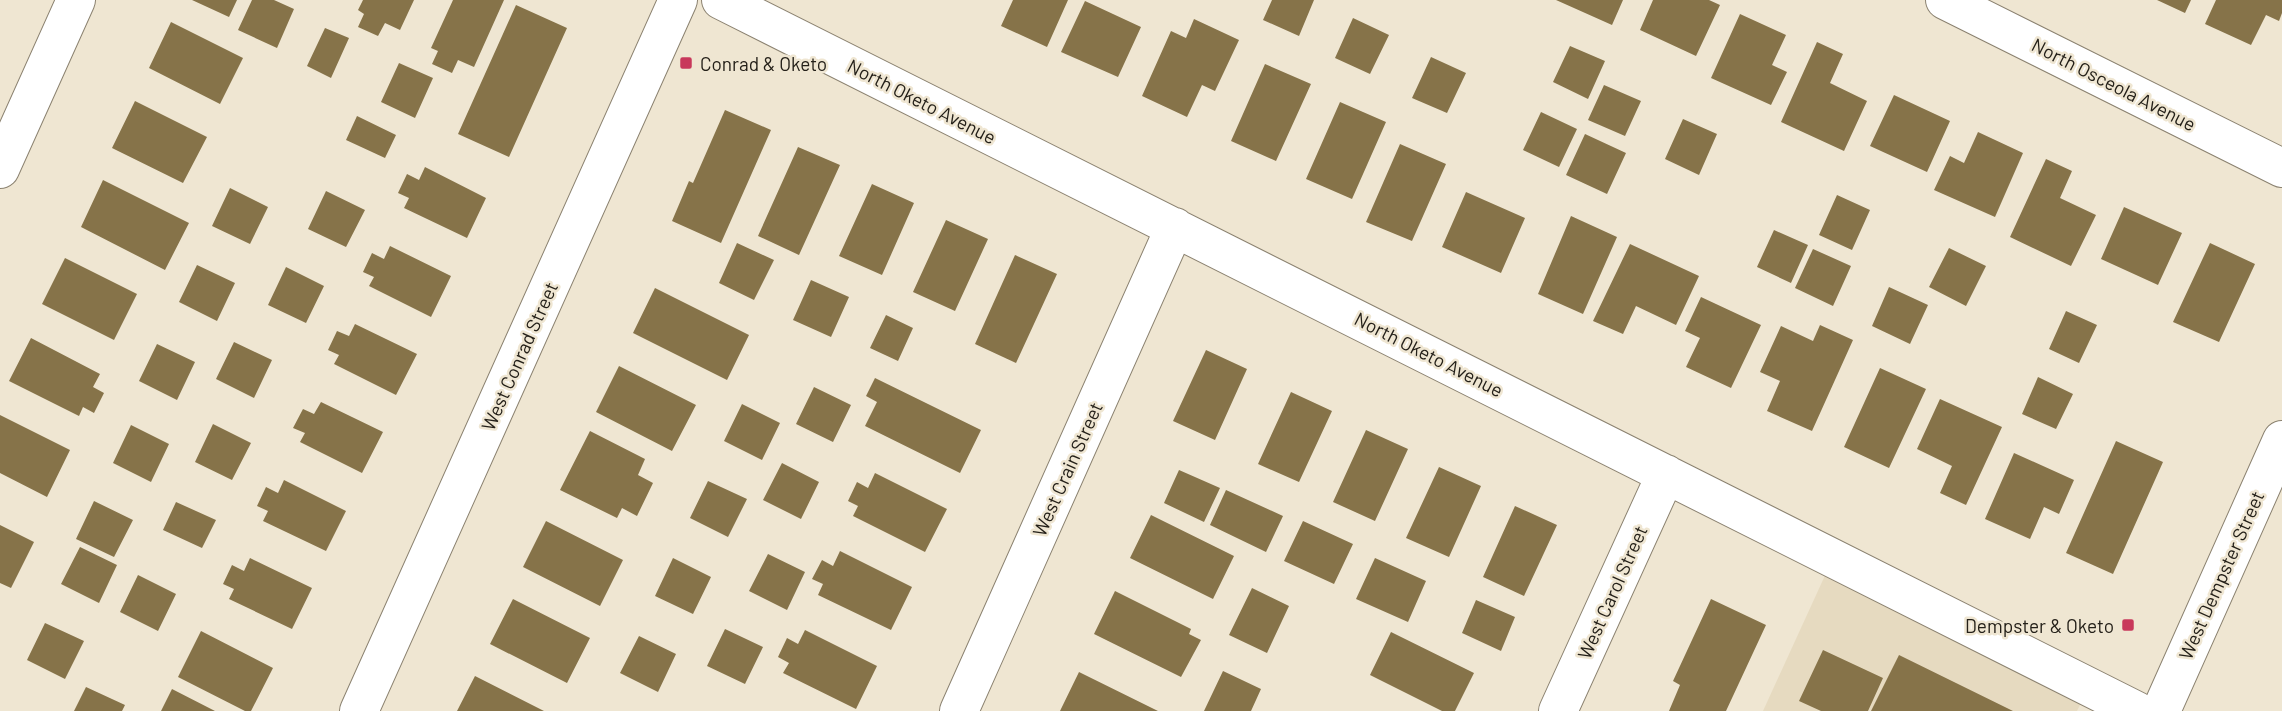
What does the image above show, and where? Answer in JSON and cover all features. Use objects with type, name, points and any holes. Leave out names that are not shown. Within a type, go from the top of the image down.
[{"type":"street","points":[[0,169],[76,0]]},
{"type":"street","name":"West Conrad Street","points":[[359,711],[678,0]]},
{"type":"street","name":"North Oketo Avenue","points":[[721,0],[2137,711]]},
{"type":"street","name":"North Osceola Avenue","points":[[1945,0],[2282,168]]},
{"type":"street","name":"West Crain Street","points":[[959,711],[1175,227]]},
{"type":"street","name":"West Dempster Street","points":[[2161,711],[2280,451]]},
{"type":"street","name":"West Carol Street","points":[[1558,711],[1666,474]]},
{"type":"shaded area","points":[[1833,558],[2092,680],[2077,711],[1763,711]]},
{"type":"building","points":[[192,0],[237,0],[229,17]]},
{"type":"building","points":[[252,0],[274,0],[294,9],[277,48],[238,30]]},
{"type":"building","points":[[363,0],[414,0],[400,30],[385,23],[378,36],[358,27],[364,14],[358,10]]},
{"type":"building","points":[[453,0],[504,0],[474,67],[458,60],[452,73],[432,64],[438,51],[431,48]]},
{"type":"building","points":[[1013,0],[1068,0],[1047,47],[1001,26]]},
{"type":"building","points":[[1272,0],[1314,0],[1299,36],[1263,20]]},
{"type":"building","points":[[1556,0],[1623,0],[1612,25]]},
{"type":"building","points":[[1653,0],[1709,0],[1720,5],[1696,56],[1640,30]]},
{"type":"building","points":[[2157,0],[2191,0],[2185,13]]},
{"type":"building","points":[[2216,0],[2282,0],[2282,13],[2279,21],[2266,15],[2251,45],[2205,24]]},
{"type":"building","points":[[1085,1],[1141,27],[1118,77],[1061,52]]},
{"type":"building","points":[[516,5],[567,28],[509,157],[458,134]]},
{"type":"building","points":[[1740,14],[1786,35],[1772,65],[1787,72],[1771,105],[1711,78]]},
{"type":"building","points":[[1353,18],[1389,35],[1370,74],[1335,58]]},
{"type":"building","points":[[1194,19],[1239,40],[1215,91],[1202,85],[1187,117],[1142,96],[1171,31],[1186,38]]},
{"type":"building","points":[[171,22],[243,58],[220,104],[149,68]]},
{"type":"building","points":[[325,28],[349,38],[331,78],[307,66]]},
{"type":"building","points":[[1817,42],[1843,54],[1830,83],[1867,101],[1844,151],[1781,122]]},
{"type":"building","points":[[1570,46],[1605,61],[1588,99],[1553,82]]},
{"type":"building","points":[[1431,57],[1466,73],[1447,113],[1412,98]]},
{"type":"building","points":[[399,63],[433,78],[415,118],[381,102]]},
{"type":"building","points":[[1265,64],[1311,84],[1276,161],[1231,141]]},
{"type":"building","points":[[1604,85],[1641,101],[1625,136],[1588,120]]},
{"type":"building","points":[[1894,95],[1950,121],[1927,172],[1870,146]]},
{"type":"building","points":[[135,101],[207,137],[183,183],[112,148]]},
{"type":"building","points":[[1340,102],[1386,122],[1352,199],[1306,179]]},
{"type":"building","points":[[725,110],[771,130],[721,243],[672,221],[689,181],[693,183]]},
{"type":"building","points":[[1541,112],[1577,129],[1559,167],[1523,150]]},
{"type":"building","points":[[357,116],[396,135],[385,158],[346,140]]},
{"type":"building","points":[[1683,119],[1717,134],[1699,175],[1665,159]]},
{"type":"building","points":[[1978,132],[2023,153],[1995,217],[1934,190],[1950,156],[1964,163]]},
{"type":"building","points":[[1585,134],[1626,153],[1607,194],[1566,175]]},
{"type":"building","points":[[1400,144],[1446,164],[1412,241],[1366,222]]},
{"type":"building","points":[[798,147],[840,165],[799,255],[758,236]]},
{"type":"building","points":[[2046,159],[2072,171],[2060,198],[2096,215],[2071,266],[2010,237]]},
{"type":"building","points":[[425,167],[486,198],[467,238],[404,208],[409,198],[398,193],[407,174],[419,180]]},
{"type":"building","points":[[103,180],[189,223],[165,270],[81,227]]},
{"type":"building","points":[[872,184],[914,203],[882,275],[839,256]]},
{"type":"building","points":[[230,188],[268,207],[250,244],[212,226]]},
{"type":"building","points":[[326,191],[365,210],[346,247],[308,229]]},
{"type":"building","points":[[1466,192],[1525,218],[1501,273],[1442,247]]},
{"type":"building","points":[[1837,195],[1870,210],[1852,250],[1819,235]]},
{"type":"building","points":[[2124,207],[2182,233],[2158,285],[2101,259]]},
{"type":"building","points":[[1571,216],[1617,237],[1583,314],[1538,294]]},
{"type":"building","points":[[946,220],[988,239],[955,311],[913,292]]},
{"type":"building","points":[[1774,230],[1808,245],[1791,283],[1757,267]]},
{"type":"building","points":[[737,243],[774,260],[754,300],[719,283]]},
{"type":"building","points":[[2210,243],[2255,264],[2219,342],[2173,322]]},
{"type":"building","points":[[1630,244],[1699,276],[1676,325],[1636,306],[1623,334],[1593,321]]},
{"type":"building","points":[[390,246],[451,276],[431,317],[369,286],[374,277],[363,272],[372,253],[384,259]]},
{"type":"building","points":[[1949,248],[1986,266],[1966,306],[1929,287]]},
{"type":"building","points":[[1813,249],[1851,266],[1833,306],[1795,288]]},
{"type":"building","points":[[1015,255],[1057,274],[1016,363],[975,344]]},
{"type":"building","points":[[65,258],[137,294],[114,340],[42,304]]},
{"type":"building","points":[[197,265],[235,283],[217,321],[179,302]]},
{"type":"building","points":[[286,267],[324,286],[306,323],[268,305]]},
{"type":"building","points":[[811,280],[849,297],[831,337],[793,320]]},
{"type":"building","points":[[1889,287],[1928,305],[1910,344],[1872,326]]},
{"type":"building","points":[[655,288],[749,335],[727,380],[633,333]]},
{"type":"building","points":[[1701,297],[1761,325],[1731,388],[1686,367],[1700,338],[1685,331]]},
{"type":"building","points":[[2066,311],[2097,325],[2079,363],[2049,349]]},
{"type":"building","points":[[886,315],[913,328],[898,361],[870,348]]},
{"type":"building","points":[[355,324],[417,354],[396,395],[334,364],[339,355],[328,350],[337,331],[349,336]]},
{"type":"building","points":[[1820,325],[1853,340],[1812,431],[1767,411],[1780,381],[1760,372],[1781,326],[1813,341]]},
{"type":"building","points":[[31,338],[100,374],[93,387],[104,393],[94,413],[83,407],[79,416],[9,381]]},
{"type":"building","points":[[234,342],[272,360],[254,398],[216,379]]},
{"type":"building","points":[[157,344],[195,362],[177,400],[139,381]]},
{"type":"building","points":[[1206,350],[1247,369],[1215,440],[1173,421]]},
{"type":"building","points":[[619,366],[696,405],[672,451],[596,412]]},
{"type":"building","points":[[1880,368],[1926,389],[1889,468],[1844,447]]},
{"type":"building","points":[[2038,377],[2073,394],[2056,429],[2022,414]]},
{"type":"building","points":[[875,378],[981,430],[960,473],[865,426],[877,402],[866,396]]},
{"type":"building","points":[[814,387],[851,405],[833,442],[796,424]]},
{"type":"building","points":[[1291,392],[1332,411],[1299,482],[1258,464]]},
{"type":"building","points":[[1940,399],[2002,427],[1966,505],[1940,493],[1952,466],[1917,449]]},
{"type":"building","points":[[321,402],[383,432],[362,473],[300,442],[305,433],[293,428],[303,409],[314,414]]},
{"type":"building","points":[[742,404],[780,423],[762,460],[724,441]]},
{"type":"building","points":[[0,415],[70,450],[47,497],[0,473]]},
{"type":"building","points":[[213,424],[251,443],[232,480],[195,462]]},
{"type":"building","points":[[131,425],[169,444],[151,482],[113,463]]},
{"type":"building","points":[[1366,430],[1408,449],[1375,521],[1333,502]]},
{"type":"building","points":[[590,431],[645,459],[638,475],[653,483],[637,516],[622,508],[617,518],[560,490]]},
{"type":"building","points":[[2116,441],[2163,462],[2113,574],[2066,553]]},
{"type":"building","points":[[2014,453],[2074,480],[2059,514],[2044,507],[2030,539],[1985,519]]},
{"type":"building","points":[[782,463],[819,482],[801,519],[763,500]]},
{"type":"building","points":[[1439,467],[1481,486],[1449,557],[1406,538]]},
{"type":"building","points":[[1179,470],[1220,488],[1204,522],[1164,503]]},
{"type":"building","points":[[875,473],[947,509],[925,552],[853,516],[858,506],[848,501],[857,482],[868,488]]},
{"type":"building","points":[[284,480],[346,511],[326,551],[263,521],[268,511],[257,506],[266,487],[278,493]]},
{"type":"building","points":[[708,481],[747,499],[728,537],[690,518]]},
{"type":"building","points":[[1226,490],[1283,516],[1266,552],[1210,525]]},
{"type":"building","points":[[94,501],[133,520],[114,557],[76,539]]},
{"type":"building","points":[[176,502],[216,520],[202,548],[163,530]]},
{"type":"building","points":[[1515,506],[1557,525],[1524,596],[1483,577]]},
{"type":"building","points":[[1151,515],[1234,556],[1213,599],[1130,558]]},
{"type":"building","points":[[546,521],[623,560],[600,606],[523,567]]},
{"type":"building","points":[[1303,521],[1353,544],[1334,584],[1284,561]]},
{"type":"building","points":[[0,525],[34,542],[11,588],[0,583]]},
{"type":"building","points":[[80,547],[117,565],[99,603],[61,584]]},
{"type":"building","points":[[840,551],[912,587],[891,630],[818,595],[823,584],[812,579],[822,560],[833,566]]},
{"type":"building","points":[[768,554],[805,572],[787,610],[749,591]]},
{"type":"building","points":[[250,558],[312,588],[292,629],[229,599],[234,589],[223,584],[232,565],[244,571]]},
{"type":"building","points":[[673,558],[711,577],[693,614],[655,596]]},
{"type":"building","points":[[1375,558],[1426,581],[1408,622],[1356,599]]},
{"type":"building","points":[[138,575],[176,594],[158,631],[120,612]]},
{"type":"building","points":[[1252,588],[1289,606],[1267,653],[1229,635]]},
{"type":"building","points":[[1115,591],[1191,629],[1189,634],[1201,640],[1181,677],[1094,634]]},
{"type":"building","points":[[513,599],[590,638],[567,683],[490,644]]},
{"type":"building","points":[[1711,599],[1766,625],[1726,711],[1669,711],[1680,685],[1673,681]]},
{"type":"building","points":[[1476,600],[1515,617],[1501,651],[1462,633]]},
{"type":"building","points":[[45,623],[84,641],[65,679],[27,660]]},
{"type":"building","points":[[725,629],[763,647],[745,684],[707,666]]},
{"type":"building","points":[[805,630],[877,666],[856,709],[783,673],[789,663],[778,657],[787,638],[798,644]]},
{"type":"building","points":[[201,631],[273,668],[251,711],[245,711],[178,677]]},
{"type":"building","points":[[1391,632],[1474,673],[1455,711],[1442,711],[1370,675]]},
{"type":"building","points":[[639,636],[676,654],[658,692],[620,673]]},
{"type":"building","points":[[1823,650],[1883,678],[1868,711],[1821,711],[1799,701]]},
{"type":"building","points":[[1899,655],[2013,711],[1871,711]]},
{"type":"building","points":[[1223,671],[1261,689],[1251,711],[1204,711]]},
{"type":"building","points":[[1079,672],[1158,711],[1060,711]]},
{"type":"building","points":[[475,676],[544,711],[457,711]]},
{"type":"building","points":[[86,687],[125,705],[122,711],[74,711]]},
{"type":"building","points":[[172,689],[215,711],[161,711]]},
{"type":"place","name":"Conrad & Oketo","points":[[686,63]]},
{"type":"place","name":"Dempster & Oketo","points":[[2128,625]]}]
